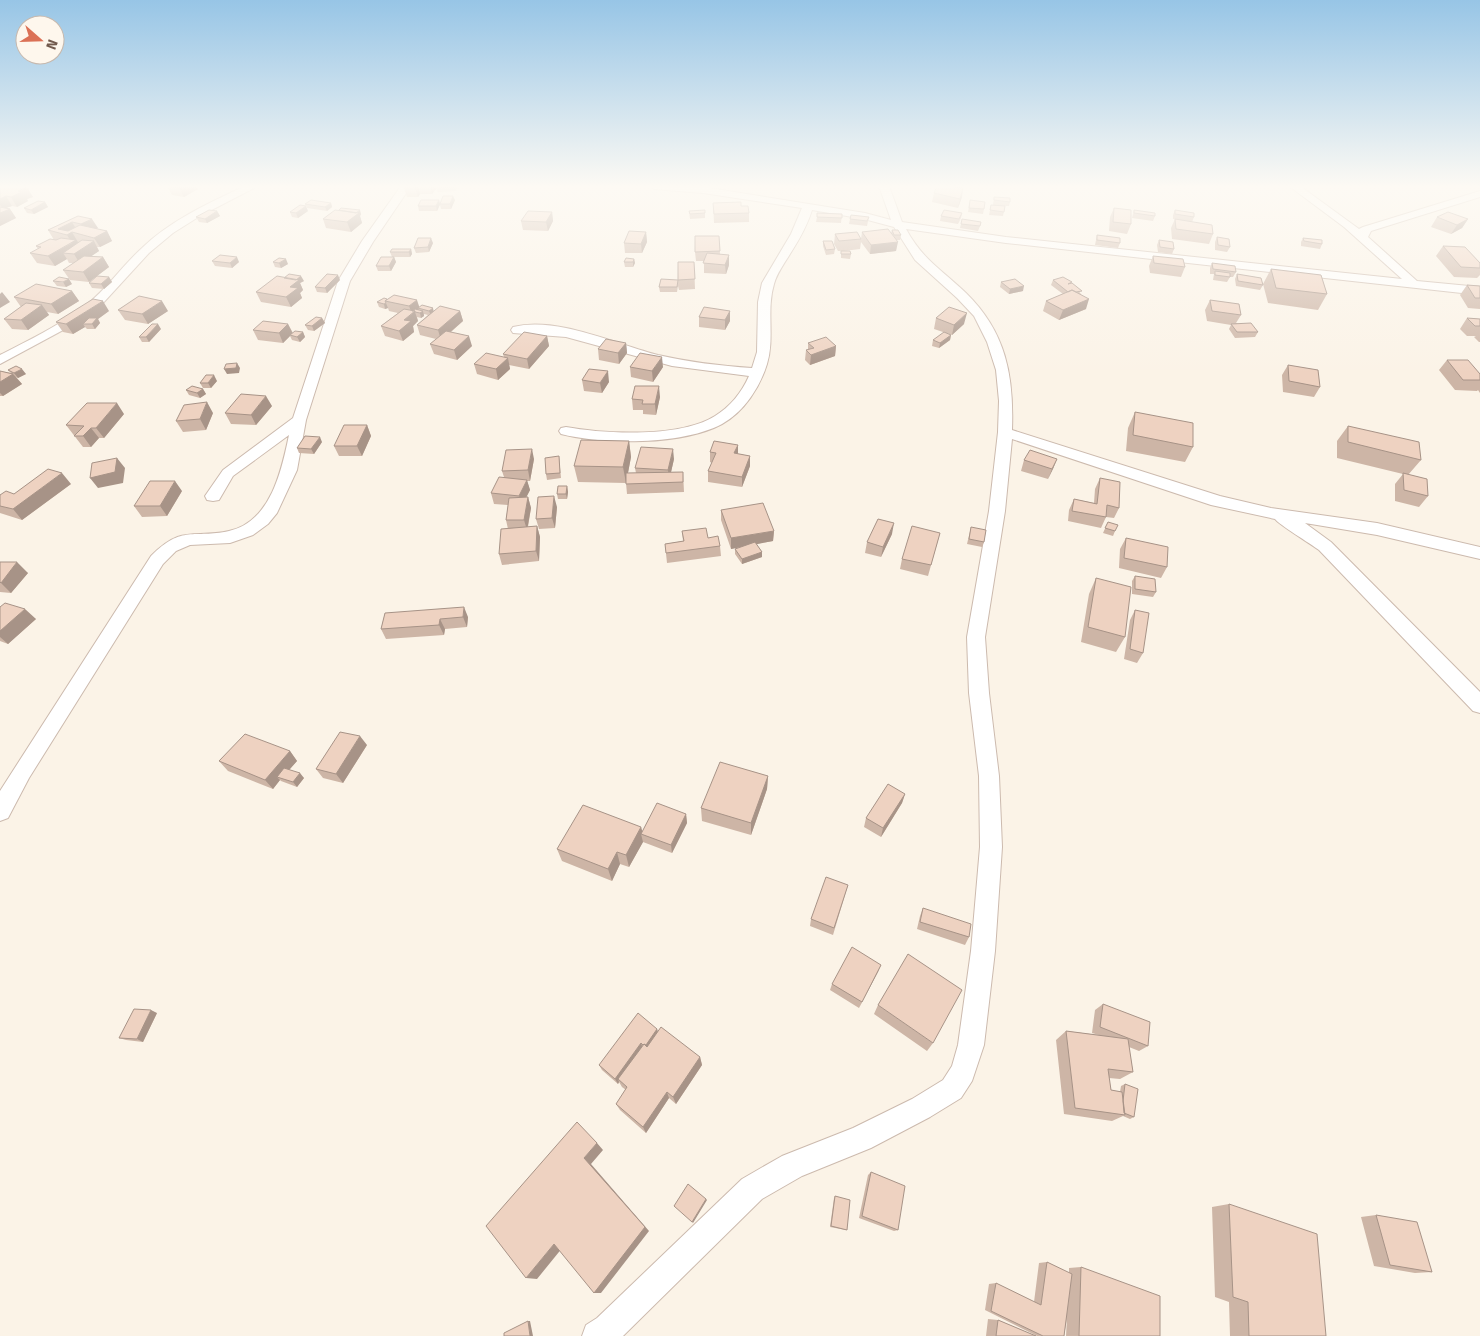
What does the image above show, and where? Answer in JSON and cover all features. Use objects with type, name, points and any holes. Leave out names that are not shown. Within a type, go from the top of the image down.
[{"type":"street","points":[[0,360],[82,314],[101,299],[148,248]]},
{"type":"street","points":[[0,811],[22,772],[157,560],[170,546],[188,538],[230,537],[247,531],[262,520],[271,509],[290,470],[299,420],[344,281],[364,248]]},
{"type":"street","points":[[566,432],[601,436],[626,436],[680,431],[719,420],[750,389],[758,372],[762,361],[766,329],[764,313],[768,282],[788,248]]},
{"type":"street","points":[[597,1336],[608,1329],[707,1230],[752,1190],[792,1166],[861,1138],[921,1108],[952,1089],[963,1072],[971,1045],[977,1011],[991,847],[989,776],[979,693],[976,637],[997,511],[1005,432],[1006,401],[1003,370],[993,342],[980,315],[961,295],[919,258],[913,248]]},
{"type":"street","points":[[1084,248],[1480,291]]},
{"type":"street","points":[[1375,248],[1414,284]]},
{"type":"street","points":[[517,330],[563,331],[647,356],[720,369],[758,372]]},
{"type":"street","points":[[214,496],[228,473],[299,420]]},
{"type":"street","points":[[1005,432],[1217,501],[1270,513],[1376,528],[1480,553]]},
{"type":"street","points":[[1270,513],[1302,529],[1325,546],[1480,705]]},
{"type":"building","points":[[39,248],[61,248],[48,256],[30,253]]},
{"type":"building","points":[[70,248],[83,248],[74,254],[63,253]]},
{"type":"building","points":[[695,248],[720,248],[720,251],[695,252]]},
{"type":"building","points":[[1445,248],[1466,248],[1480,263],[1480,268],[1461,267]]},
{"type":"building","points":[[392,249],[411,249],[409,252],[390,252]]},
{"type":"building","points":[[841,251],[850,251],[851,254],[841,254]]},
{"type":"building","points":[[707,253],[729,255],[725,265],[703,263]]},
{"type":"building","points":[[220,255],[237,257],[230,263],[212,261]]},
{"type":"building","points":[[84,256],[103,257],[83,272],[63,270]]},
{"type":"building","points":[[1153,256],[1183,259],[1185,267],[1154,263]]},
{"type":"building","points":[[381,257],[394,257],[389,266],[376,266]]},
{"type":"building","points":[[279,258],[286,259],[279,263],[273,262]]},
{"type":"building","points":[[626,258],[634,259],[633,262],[624,262]]},
{"type":"building","points":[[678,262],[694,262],[695,279],[678,280]]},
{"type":"building","points":[[1212,263],[1235,266],[1236,272],[1213,269]]},
{"type":"building","points":[[1271,269],[1321,275],[1327,294],[1276,288]]},
{"type":"building","points":[[1215,271],[1230,273],[1230,277],[1215,275]]},
{"type":"building","points":[[289,274],[301,276],[296,280],[284,278]]},
{"type":"building","points":[[327,274],[338,275],[325,288],[315,287]]},
{"type":"building","points":[[1237,274],[1261,278],[1263,285],[1238,281]]},
{"type":"building","points":[[97,276],[109,277],[101,284],[89,283]]},
{"type":"building","points":[[277,276],[299,280],[290,287],[298,288],[286,297],[256,292]]},
{"type":"building","points":[[59,277],[69,279],[63,282],[53,281]]},
{"type":"building","points":[[1063,277],[1072,282],[1068,284],[1072,283],[1082,291],[1076,292],[1072,290],[1068,292],[1053,280]]},
{"type":"building","points":[[661,279],[678,280],[677,287],[659,287]]},
{"type":"building","points":[[1015,279],[1024,286],[1010,289],[1001,282]]},
{"type":"building","points":[[36,284],[72,291],[51,304],[14,297]]},
{"type":"building","points":[[1467,285],[1480,286],[1480,298],[1475,298]]},
{"type":"building","points":[[1072,290],[1089,299],[1063,310],[1046,301]]},
{"type":"building","points":[[394,295],[417,300],[409,306],[385,301]]},
{"type":"building","points":[[139,296],[162,301],[142,314],[118,310]]},
{"type":"building","points":[[384,298],[387,299],[386,303],[377,302]]},
{"type":"building","points":[[93,299],[103,301],[66,324],[56,322]]},
{"type":"building","points":[[1210,300],[1239,304],[1241,315],[1212,311]]},
{"type":"building","points":[[26,303],[42,305],[21,320],[4,319]]},
{"type":"building","points":[[422,305],[433,308],[429,311],[418,308]]},
{"type":"building","points":[[440,306],[460,311],[438,330],[417,325]]},
{"type":"building","points":[[704,307],[730,311],[725,320],[699,317]]},
{"type":"building","points":[[949,307],[967,313],[954,325],[936,318]]},
{"type":"building","points":[[404,309],[415,311],[404,320],[411,321],[399,331],[381,326]]},
{"type":"building","points":[[415,309],[423,311],[420,313],[412,311]]},
{"type":"building","points":[[316,317],[322,318],[312,326],[305,325]]},
{"type":"building","points":[[89,318],[97,318],[92,324],[83,324]]},
{"type":"building","points":[[1467,318],[1480,319],[1480,326],[1475,326]]},
{"type":"building","points":[[263,321],[288,324],[279,333],[253,330]]},
{"type":"building","points":[[1251,323],[1258,332],[1237,332],[1231,324]]},
{"type":"building","points":[[152,324],[158,324],[146,337],[139,337]]},
{"type":"building","points":[[295,331],[303,332],[297,337],[290,335]]},
{"type":"building","points":[[446,331],[469,336],[454,350],[430,344]]},
{"type":"building","points":[[524,332],[547,336],[527,359],[503,354]]},
{"type":"building","points":[[944,332],[951,335],[940,343],[933,340]]},
{"type":"building","points":[[826,337],[836,346],[811,355],[806,350],[814,348],[808,343]]},
{"type":"building","points":[[606,339],[626,343],[618,353],[598,349]]},
{"type":"building","points":[[486,353],[508,358],[496,369],[474,364]]},
{"type":"building","points":[[640,353],[662,357],[652,371],[630,367]]},
{"type":"building","points":[[1447,360],[1468,360],[1480,374],[1480,380],[1463,380]]},
{"type":"building","points":[[237,363],[236,368],[224,369],[226,364]]},
{"type":"building","points":[[1288,365],[1318,370],[1320,387],[1289,381]]},
{"type":"building","points":[[16,366],[22,369],[14,373],[8,370]]},
{"type":"building","points":[[589,369],[608,371],[600,383],[582,380]]},
{"type":"building","points":[[0,371],[13,374],[0,382]]},
{"type":"building","points":[[206,375],[214,375],[208,383],[200,383]]},
{"type":"building","points":[[192,386],[203,389],[197,393],[186,390]]},
{"type":"building","points":[[635,386],[659,386],[655,404],[642,404],[643,400],[632,399]]},
{"type":"building","points":[[241,394],[266,396],[251,415],[225,413]]},
{"type":"building","points":[[207,402],[200,419],[176,421],[184,405]]},
{"type":"building","points":[[87,403],[117,403],[96,428],[91,428],[83,436],[74,436],[84,426],[66,425]]},
{"type":"building","points":[[1135,412],[1193,423],[1193,447],[1133,435]]},
{"type":"building","points":[[344,425],[367,425],[357,446],[334,446]]},
{"type":"building","points":[[1348,426],[1419,442],[1421,460],[1348,442]]},
{"type":"building","points":[[305,436],[320,437],[311,449],[297,448]]},
{"type":"building","points":[[581,440],[629,441],[623,467],[574,466]]},
{"type":"building","points":[[714,441],[738,445],[734,453],[750,456],[742,477],[708,471],[716,453],[710,452]]},
{"type":"building","points":[[641,447],[673,449],[668,470],[635,468]]},
{"type":"building","points":[[532,449],[528,470],[502,471],[506,450]]},
{"type":"building","points":[[1030,450],[1057,459],[1052,469],[1024,460]]},
{"type":"building","points":[[559,456],[560,473],[546,474],[545,458]]},
{"type":"building","points":[[117,458],[115,472],[90,478],[92,463]]},
{"type":"building","points":[[48,469],[62,473],[13,509],[0,506],[0,495],[6,491],[14,494]]},
{"type":"building","points":[[683,472],[683,482],[626,484],[626,473]]},
{"type":"building","points":[[1403,473],[1427,479],[1428,496],[1404,490]]},
{"type":"building","points":[[499,477],[527,480],[519,496],[491,493]]},
{"type":"building","points":[[1100,478],[1120,482],[1119,508],[1107,505],[1106,517],[1072,511],[1074,499],[1097,504]]},
{"type":"building","points":[[150,481],[175,481],[160,506],[134,506]]},
{"type":"building","points":[[558,486],[567,486],[566,494],[557,494]]},
{"type":"building","points":[[554,496],[552,518],[536,519],[538,497]]},
{"type":"building","points":[[528,497],[524,520],[506,520],[509,498]]},
{"type":"building","points":[[763,503],[774,531],[731,538],[721,510]]},
{"type":"building","points":[[878,519],[894,523],[883,547],[867,542]]},
{"type":"building","points":[[1108,522],[1118,525],[1115,531],[1105,528]]},
{"type":"building","points":[[537,526],[536,551],[499,554],[501,529]]},
{"type":"building","points":[[912,526],[940,533],[931,565],[902,559]]},
{"type":"building","points":[[971,527],[986,530],[984,542],[969,539]]},
{"type":"building","points":[[706,528],[708,538],[718,536],[720,546],[666,553],[665,544],[684,541],[682,531]]},
{"type":"building","points":[[1126,538],[1168,547],[1167,567],[1124,558]]},
{"type":"building","points":[[755,542],[762,552],[742,559],[735,549]]},
{"type":"building","points":[[0,562],[17,562],[1,583],[0,582]]},
{"type":"building","points":[[1135,576],[1155,579],[1156,592],[1135,589]]},
{"type":"building","points":[[1096,578],[1131,587],[1125,637],[1088,627]]},
{"type":"building","points":[[5,603],[25,609],[0,631],[0,607]]},
{"type":"building","points":[[464,607],[463,617],[440,619],[439,625],[381,629],[385,613]]},
{"type":"building","points":[[1135,610],[1149,613],[1143,653],[1130,649]]},
{"type":"building","points":[[340,732],[360,736],[336,774],[316,769]]},
{"type":"building","points":[[245,734],[290,751],[265,780],[219,761]]},
{"type":"building","points":[[720,762],[768,776],[751,823],[701,808]]},
{"type":"building","points":[[284,768],[300,773],[293,782],[277,777]]},
{"type":"building","points":[[888,784],[905,794],[883,828],[866,818]]},
{"type":"building","points":[[657,803],[686,814],[671,845],[641,834]]},
{"type":"building","points":[[583,805],[641,827],[626,855],[617,852],[608,869],[557,849]]},
{"type":"building","points":[[826,877],[848,885],[834,928],[811,919]]},
{"type":"building","points":[[923,908],[971,924],[969,937],[920,922]]},
{"type":"building","points":[[852,947],[881,965],[862,1002],[832,984]]},
{"type":"building","points":[[908,954],[962,990],[933,1043],[878,1005]]},
{"type":"building","points":[[1103,1004],[1150,1022],[1148,1046],[1100,1027]]},
{"type":"building","points":[[134,1009],[151,1010],[137,1039],[119,1038]]},
{"type":"building","points":[[638,1013],[657,1029],[646,1045],[641,1043],[615,1079],[599,1065]]},
{"type":"building","points":[[661,1027],[700,1057],[673,1097],[667,1092],[643,1127],[616,1104],[627,1087],[618,1079],[644,1044],[647,1047]]},
{"type":"building","points":[[1066,1031],[1128,1039],[1133,1072],[1108,1069],[1111,1090],[1122,1092],[1125,1115],[1075,1108]]},
{"type":"building","points":[[1125,1084],[1138,1089],[1134,1117],[1124,1113]]},
{"type":"building","points":[[577,1122],[597,1143],[584,1158],[645,1227],[594,1293],[554,1244],[526,1278],[486,1226]]},
{"type":"building","points":[[871,1172],[905,1186],[898,1230],[862,1216]]},
{"type":"building","points":[[688,1184],[706,1199],[692,1222],[674,1206]]},
{"type":"building","points":[[835,1196],[850,1200],[847,1230],[831,1226]]},
{"type":"building","points":[[1229,1204],[1317,1234],[1326,1336],[1249,1336],[1248,1302],[1233,1297]]},
{"type":"building","points":[[1376,1215],[1417,1222],[1432,1272],[1390,1265]]},
{"type":"building","points":[[1047,1262],[1072,1274],[1064,1336],[1043,1336],[991,1311],[996,1283],[1041,1305]]},
{"type":"building","points":[[1081,1267],[1160,1296],[1160,1336],[1079,1336]]},
{"type":"building","points":[[998,1320],[1036,1336],[996,1336]]},
{"type":"building","points":[[528,1321],[530,1336],[504,1336],[504,1333]]}]
